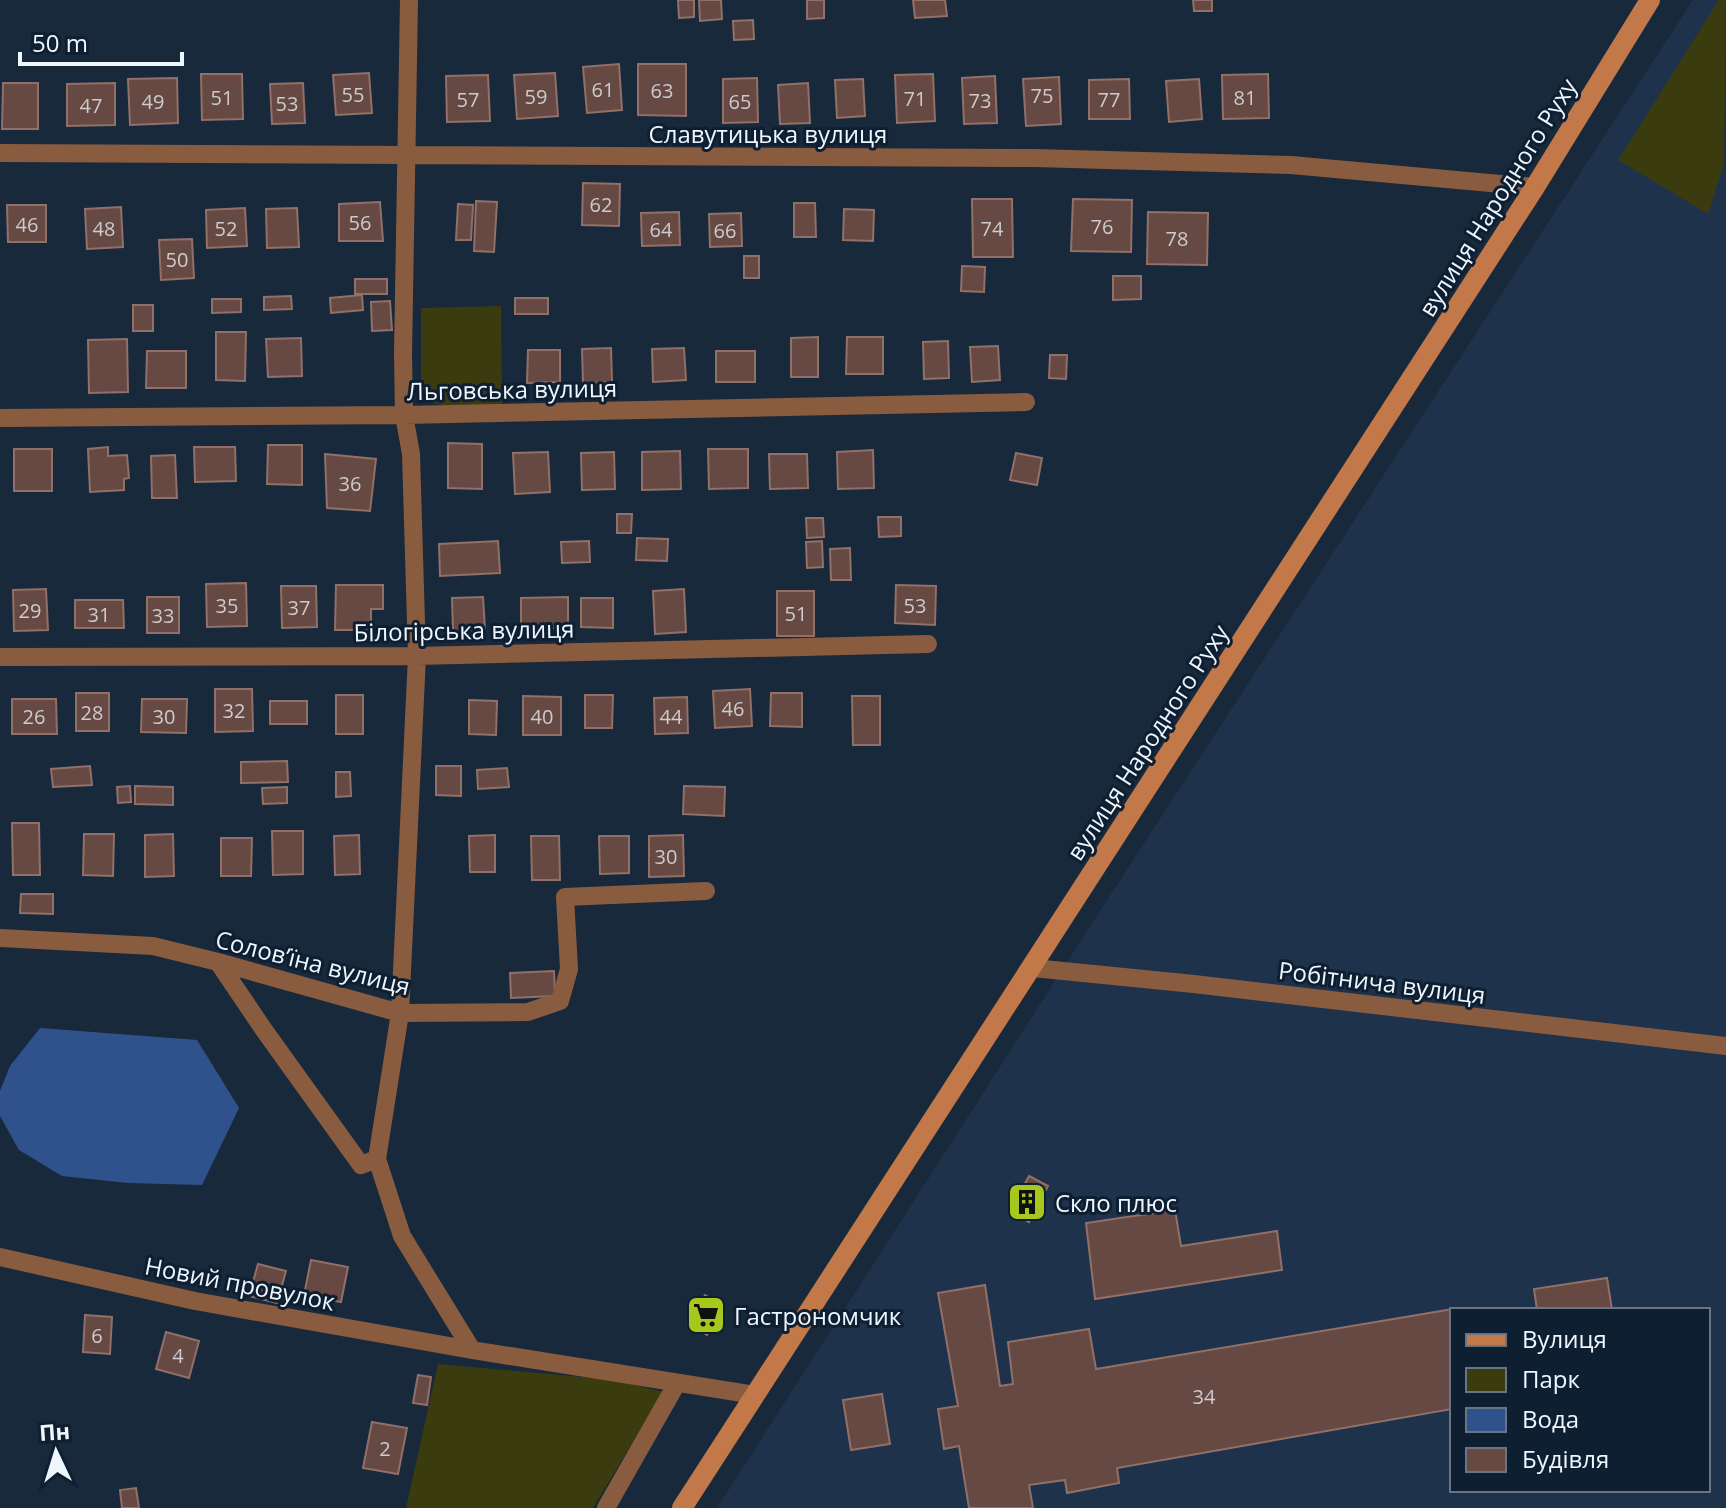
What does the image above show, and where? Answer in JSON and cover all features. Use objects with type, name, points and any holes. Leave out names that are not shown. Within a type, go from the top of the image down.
[{"type":"main road","name":"вулиця Народного Руху","points":[[682,1508],[1535,187],[1650,0]]},
{"type":"street","points":[[409,0],[404,415],[411,454],[417,656],[400,1013],[377,1159],[402,1236],[472,1350]]},
{"type":"street","name":"Славутицька вулиця","points":[[0,153],[1019,158],[1276,165],[1535,187]]},
{"type":"street","name":"Льговська вулиця","points":[[0,418],[404,415],[1026,402]]},
{"type":"street","name":"Білогірська вулиця","points":[[0,657],[417,656],[928,644]]},
{"type":"street","name":"Соловʼїна вулиця","points":[[0,938],[153,946],[400,1013],[528,1012],[560,1001],[569,969],[565,897],[706,891]]},
{"type":"street","points":[[218,962],[361,1165],[377,1159]]},
{"type":"street","name":"Робітнича вулиця","points":[[1033,968],[1726,1046]]},
{"type":"street","name":"Новий провулок","points":[[0,1257],[195,1301],[472,1350],[755,1395]]},
{"type":"street","points":[[606,1508],[677,1383]]},
{"type":"shaded area","points":[[1693,0],[1726,0],[1726,1508],[717,1508],[1098,914]]},
{"type":"green space","points":[[1719,0],[1726,0],[1724,163],[1708,214],[1618,160]]},
{"type":"green space","points":[[501,306],[502,407],[463,408],[431,403],[421,384],[421,308]]},
{"type":"green space","points":[[438,1364],[615,1380],[663,1392],[593,1508],[406,1508]]},
{"type":"water","points":[[40,1028],[197,1040],[239,1108],[202,1185],[128,1183],[62,1176],[19,1150],[0,1116],[0,1091],[10,1066]]},
{"type":"building","points":[[678,0],[694,0],[694,17],[679,18]]},
{"type":"building","points":[[699,0],[721,0],[722,19],[700,21]]},
{"type":"building","points":[[807,0],[824,0],[824,18],[807,19]]},
{"type":"building","points":[[913,0],[945,0],[947,16],[915,18]]},
{"type":"building","points":[[1193,0],[1212,0],[1212,11],[1194,11]]},
{"type":"building","points":[[753,20],[754,39],[734,40],[733,21]]},
{"type":"building","points":[[619,64],[622,110],[587,113],[583,67]]},
{"type":"building","points":[[638,64],[686,64],[686,116],[638,115]]},
{"type":"building","points":[[369,73],[372,113],[336,115],[333,75]]},
{"type":"building","points":[[555,73],[558,116],[517,119],[514,75]]},
{"type":"building","points":[[201,74],[242,74],[243,119],[202,120]]},
{"type":"building","points":[[933,74],[935,121],[897,123],[895,75]]},
{"type":"building","points":[[1268,74],[1269,118],[1223,119],[1222,75]]},
{"type":"building","points":[[488,75],[490,121],[447,122],[446,76]]},
{"type":"building","points":[[995,76],[997,123],[964,124],[962,78]]},
{"type":"building","points":[[1059,77],[1061,124],[1026,126],[1023,79]]},
{"type":"building","points":[[177,78],[178,123],[130,125],[128,79]]},
{"type":"building","points":[[757,78],[758,122],[723,123],[723,79]]},
{"type":"building","points":[[863,79],[865,116],[837,118],[835,80]]},
{"type":"building","points":[[1129,79],[1130,119],[1089,119],[1089,80]]},
{"type":"building","points":[[1199,79],[1202,119],[1169,122],[1166,81]]},
{"type":"building","points":[[3,83],[38,83],[38,129],[2,129]]},
{"type":"building","points":[[115,83],[115,125],[67,126],[67,84]]},
{"type":"building","points":[[303,83],[305,123],[272,124],[270,84]]},
{"type":"building","points":[[808,83],[810,123],[780,124],[778,85]]},
{"type":"building","points":[[583,183],[620,184],[619,226],[582,225]]},
{"type":"building","points":[[972,199],[1012,199],[1013,257],[973,257]]},
{"type":"building","points":[[1073,199],[1132,200],[1131,252],[1071,251]]},
{"type":"building","points":[[476,201],[497,202],[494,252],[474,251]]},
{"type":"building","points":[[380,202],[383,241],[339,241],[339,204]]},
{"type":"building","points":[[794,203],[815,203],[816,237],[794,237]]},
{"type":"building","points":[[458,204],[473,205],[471,240],[456,240]]},
{"type":"building","points":[[7,205],[46,205],[46,242],[8,242]]},
{"type":"building","points":[[121,207],[123,247],[87,249],[85,209]]},
{"type":"building","points":[[245,208],[247,246],[207,248],[206,210]]},
{"type":"building","points":[[297,208],[299,247],[267,248],[266,209]]},
{"type":"building","points":[[844,209],[874,210],[873,241],[843,240]]},
{"type":"building","points":[[679,212],[680,245],[642,246],[641,213]]},
{"type":"building","points":[[1148,212],[1208,213],[1207,265],[1147,264]]},
{"type":"building","points":[[741,213],[742,246],[710,247],[709,214]]},
{"type":"building","points":[[192,239],[194,278],[161,280],[159,240]]},
{"type":"building","points":[[744,256],[759,256],[759,278],[744,278]]},
{"type":"building","points":[[962,266],[985,267],[984,292],[961,291]]},
{"type":"building","points":[[1113,276],[1141,276],[1141,299],[1113,300]]},
{"type":"building","points":[[355,279],[387,279],[387,294],[355,294]]},
{"type":"building","points":[[362,295],[363,310],[331,313],[330,298]]},
{"type":"building","points":[[291,296],[292,309],[264,310],[264,297]]},
{"type":"building","points":[[515,298],[548,298],[548,314],[515,314]]},
{"type":"building","points":[[212,299],[241,299],[241,312],[212,313]]},
{"type":"building","points":[[390,301],[392,330],[372,331],[371,302]]},
{"type":"building","points":[[133,305],[153,305],[153,331],[133,331]]},
{"type":"building","points":[[216,332],[246,332],[245,381],[216,380]]},
{"type":"building","points":[[818,337],[818,377],[791,377],[791,338]]},
{"type":"building","points":[[847,337],[883,337],[883,374],[846,374]]},
{"type":"building","points":[[301,338],[302,376],[268,377],[266,339]]},
{"type":"building","points":[[127,339],[128,392],[89,393],[88,340]]},
{"type":"building","points":[[948,341],[949,378],[924,379],[923,342]]},
{"type":"building","points":[[998,346],[1000,380],[972,382],[970,347]]},
{"type":"building","points":[[611,348],[612,382],[583,383],[582,349]]},
{"type":"building","points":[[684,348],[686,380],[653,382],[652,349]]},
{"type":"building","points":[[528,350],[560,350],[560,382],[527,383]]},
{"type":"building","points":[[147,351],[186,351],[186,388],[146,388]]},
{"type":"building","points":[[716,351],[755,351],[755,382],[716,382]]},
{"type":"building","points":[[1050,355],[1067,355],[1066,379],[1049,378]]},
{"type":"building","points":[[448,443],[482,444],[482,489],[448,488]]},
{"type":"building","points":[[268,445],[302,445],[302,485],[267,484]]},
{"type":"building","points":[[108,447],[108,456],[127,455],[129,478],[124,479],[124,490],[90,492],[88,449]]},
{"type":"building","points":[[194,447],[235,447],[236,481],[195,482]]},
{"type":"building","points":[[14,449],[52,449],[52,491],[14,491]]},
{"type":"building","points":[[708,449],[748,449],[748,488],[709,489]]},
{"type":"building","points":[[873,450],[874,488],[838,489],[837,452]]},
{"type":"building","points":[[680,451],[681,489],[642,490],[642,452]]},
{"type":"building","points":[[548,452],[550,492],[515,494],[513,453]]},
{"type":"building","points":[[614,452],[615,489],[582,490],[581,453]]},
{"type":"building","points":[[1016,453],[1042,458],[1037,485],[1010,480]]},
{"type":"building","points":[[325,454],[376,459],[370,511],[327,508]]},
{"type":"building","points":[[769,454],[807,454],[808,488],[770,489]]},
{"type":"building","points":[[175,455],[177,498],[152,498],[151,456]]},
{"type":"building","points":[[617,514],[632,514],[631,533],[617,533]]},
{"type":"building","points":[[878,517],[901,517],[901,536],[879,537]]},
{"type":"building","points":[[806,518],[823,518],[824,537],[807,538]]},
{"type":"building","points":[[637,538],[668,539],[667,561],[636,560]]},
{"type":"building","points":[[498,541],[500,573],[440,576],[439,544]]},
{"type":"building","points":[[589,541],[590,562],[562,563],[561,542]]},
{"type":"building","points":[[822,541],[823,567],[807,568],[806,542]]},
{"type":"building","points":[[850,548],[851,580],[831,580],[830,549]]},
{"type":"building","points":[[246,583],[247,626],[207,627],[206,584]]},
{"type":"building","points":[[336,585],[383,585],[383,609],[371,609],[371,630],[335,630]]},
{"type":"building","points":[[896,585],[936,586],[935,625],[895,623]]},
{"type":"building","points":[[281,586],[316,586],[317,627],[282,628]]},
{"type":"building","points":[[46,589],[48,630],[14,631],[13,590]]},
{"type":"building","points":[[684,589],[686,632],[655,634],[653,591]]},
{"type":"building","points":[[777,591],[814,591],[814,636],[777,636]]},
{"type":"building","points":[[147,597],[179,597],[179,633],[147,633]]},
{"type":"building","points":[[483,597],[485,630],[453,631],[452,598]]},
{"type":"building","points":[[568,597],[568,628],[521,629],[521,598]]},
{"type":"building","points":[[581,598],[613,598],[613,628],[581,627]]},
{"type":"building","points":[[75,600],[123,600],[124,628],[75,628]]},
{"type":"building","points":[[215,689],[252,689],[253,731],[215,732]]},
{"type":"building","points":[[750,689],[752,726],[715,728],[713,691]]},
{"type":"building","points":[[76,693],[109,693],[109,731],[76,731]]},
{"type":"building","points":[[771,693],[802,693],[802,727],[770,726]]},
{"type":"building","points":[[336,695],[363,695],[363,734],[336,734]]},
{"type":"building","points":[[585,695],[613,695],[612,728],[585,728]]},
{"type":"building","points":[[523,696],[561,697],[561,735],[523,735]]},
{"type":"building","points":[[852,696],[880,696],[880,745],[853,745]]},
{"type":"building","points":[[687,697],[688,733],[655,734],[654,698]]},
{"type":"building","points":[[12,699],[56,699],[57,734],[12,734]]},
{"type":"building","points":[[142,699],[187,699],[186,733],[141,732]]},
{"type":"building","points":[[469,700],[497,701],[496,735],[469,734]]},
{"type":"building","points":[[270,701],[307,701],[307,724],[270,724]]},
{"type":"building","points":[[287,761],[288,782],[241,783],[241,762]]},
{"type":"building","points":[[90,766],[92,785],[53,787],[51,769]]},
{"type":"building","points":[[436,766],[461,766],[461,796],[436,795]]},
{"type":"building","points":[[507,768],[509,787],[478,789],[477,770]]},
{"type":"building","points":[[336,772],[350,772],[351,796],[336,797]]},
{"type":"building","points":[[130,786],[131,802],[118,803],[117,787]]},
{"type":"building","points":[[135,786],[173,787],[173,805],[135,804]]},
{"type":"building","points":[[684,786],[725,787],[724,816],[683,814]]},
{"type":"building","points":[[287,787],[287,803],[263,804],[262,788]]},
{"type":"building","points":[[12,823],[39,823],[40,875],[13,875]]},
{"type":"building","points":[[272,831],[303,831],[303,874],[273,875]]},
{"type":"building","points":[[84,834],[114,834],[113,876],[83,875]]},
{"type":"building","points":[[173,834],[174,876],[145,877],[145,835]]},
{"type":"building","points":[[359,835],[360,874],[335,875],[334,836]]},
{"type":"building","points":[[495,835],[495,872],[470,872],[469,836]]},
{"type":"building","points":[[683,835],[684,876],[649,877],[649,836]]},
{"type":"building","points":[[531,836],[559,836],[560,880],[532,880]]},
{"type":"building","points":[[599,836],[629,836],[629,873],[600,874]]},
{"type":"building","points":[[221,838],[252,838],[251,876],[221,876]]},
{"type":"building","points":[[21,894],[53,894],[53,914],[20,913]]},
{"type":"building","points":[[554,971],[555,996],[511,998],[510,973]]},
{"type":"building","name":"Скло плюс","points":[[1029,1176],[1048,1186],[1029,1222],[1010,1211]]},
{"type":"building","points":[[1175,1210],[1181,1246],[1277,1231],[1282,1270],[1095,1299],[1086,1223]]},
{"type":"building","points":[[311,1260],[348,1267],[341,1302],[304,1295]]},
{"type":"building","points":[[258,1264],[286,1271],[277,1303],[249,1296]]},
{"type":"building","points":[[1607,1278],[1612,1308],[1537,1308],[1534,1289]]},
{"type":"building","points":[[985,1285],[1000,1386],[1013,1384],[1008,1342],[1089,1329],[1096,1369],[1450,1310],[1450,1409],[1117,1468],[1119,1483],[1067,1493],[1065,1480],[1029,1485],[1033,1508],[969,1508],[959,1446],[944,1449],[938,1409],[958,1406],[938,1293]]},
{"type":"building","name":"Гастрономчик","points":[[705,1295],[724,1306],[707,1335],[688,1324]]},
{"type":"building","points":[[85,1315],[112,1317],[110,1354],[83,1352]]},
{"type":"building","points":[[166,1332],[199,1341],[189,1378],[156,1369]]},
{"type":"building","points":[[418,1375],[431,1377],[427,1405],[413,1403]]},
{"type":"building","points":[[882,1394],[890,1444],[851,1450],[843,1400]]},
{"type":"building","points":[[372,1422],[407,1428],[398,1474],[363,1468]]},
{"type":"building","points":[[136,1488],[139,1508],[122,1508],[120,1490]]},
{"type":"place","name":"Скло плюс","points":[[1027,1202]]},
{"type":"place","name":"Гастрономчик","points":[[706,1315]]}]
